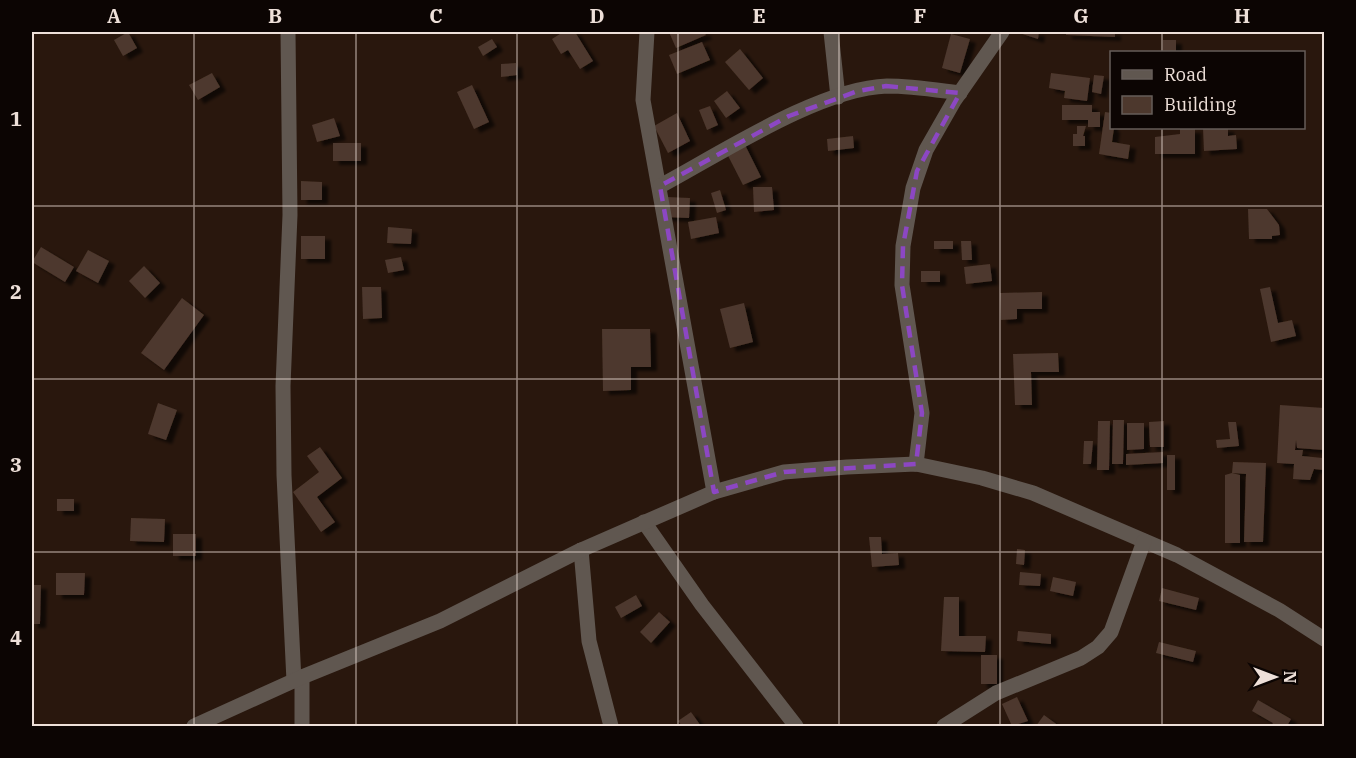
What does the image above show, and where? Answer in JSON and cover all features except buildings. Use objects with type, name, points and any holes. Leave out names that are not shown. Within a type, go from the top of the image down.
[{"type":"street","points":[[288,32],[290,214],[283,386],[284,475],[302,726]]},
{"type":"street","points":[[647,32],[643,100],[714,492]]},
{"type":"street","points":[[831,32],[837,97]]},
{"type":"street","points":[[916,464],[922,413],[902,285],[903,246],[917,171],[926,150],[960,93],[1002,32]]},
{"type":"street","points":[[660,186],[789,116],[837,97],[886,86],[960,93]]},
{"type":"street","points":[[194,726],[298,679],[440,621],[581,550],[644,522],[714,492],[784,472],[916,464],[982,478],[1033,493],[1185,560],[1279,610],[1324,639]]},
{"type":"street","points":[[644,522],[702,605],[796,726]]},
{"type":"street","points":[[944,726],[996,693],[1081,658],[1098,647],[1111,632],[1144,541]]},
{"type":"street","points":[[581,550],[589,641],[611,726]]},
{"type":"highlighted area","points":[[886,86],[960,93],[917,171],[903,246],[902,285],[922,413],[916,464],[784,472],[714,492],[660,186],[789,116],[858,91]]}]
